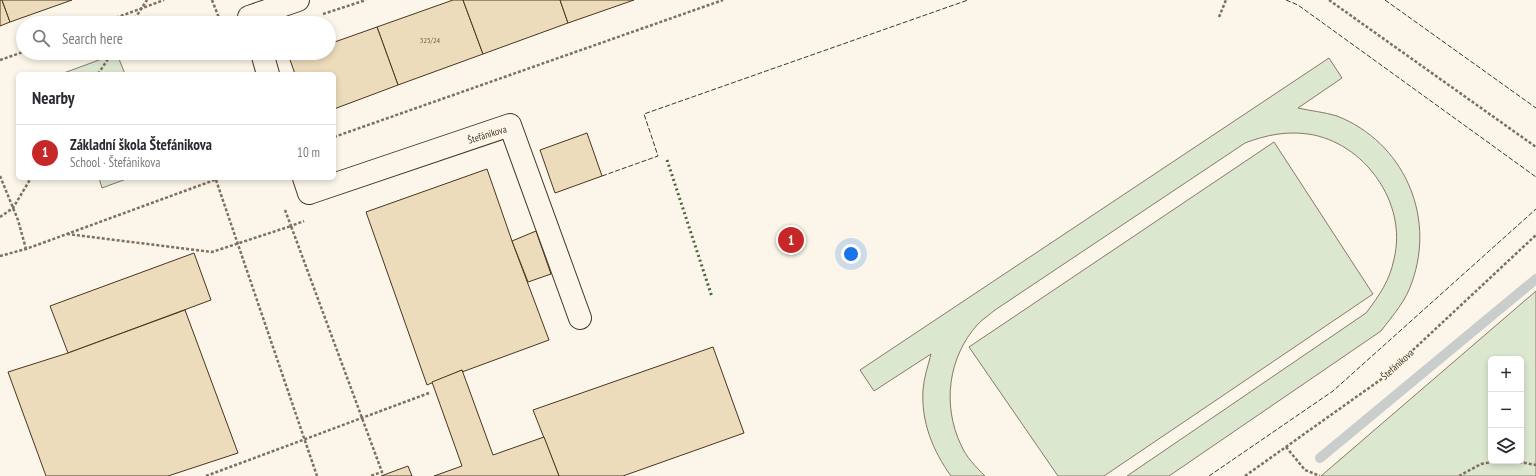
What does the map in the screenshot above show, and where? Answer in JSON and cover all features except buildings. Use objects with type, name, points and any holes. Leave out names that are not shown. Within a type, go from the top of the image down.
[{"type":"street","points":[[252,16],[298,0]]},
{"type":"street","points":[[264,60],[267,72]]},
{"type":"street","name":"Štefánikova","points":[[305,180],[309,193],[510,125],[580,318]]},
{"type":"path","points":[[137,16],[148,0]]},
{"type":"path","points":[[121,16],[164,0]]},
{"type":"path","points":[[212,0],[218,16]]},
{"type":"path","points":[[320,15],[366,0]]},
{"type":"path","points":[[336,136],[723,0]]},
{"type":"path","points":[[1219,17],[1226,0]]},
{"type":"path","points":[[1329,0],[1536,147]]},
{"type":"path","points":[[0,60],[16,54]]},
{"type":"path","points":[[99,72],[107,60]]},
{"type":"path","points":[[0,176],[18,220],[26,250]]},
{"type":"path","points":[[0,217],[13,208],[30,180]]},
{"type":"path","points":[[0,256],[26,250],[216,180],[317,476]]},
{"type":"path","points":[[67,234],[212,252],[291,226],[382,472],[370,476]]},
{"type":"path","name":"Štefánikova","points":[[1245,476],[1383,378],[1536,235]]},
{"type":"path","points":[[206,476],[429,393]]},
{"type":"path","points":[[1286,447],[1305,470],[1320,476]]},
{"type":"path","points":[[1459,476],[1481,464],[1488,463]]},
{"type":"path","points":[[1524,463],[1536,465]]},
{"type":"green space","points":[[1329,58],[1342,78],[1298,108],[1337,116],[1360,128],[1380,143],[1396,162],[1408,184],[1416,207],[1420,231],[1418,257],[1412,282],[1403,302],[1381,331],[1169,476],[1127,476],[1366,313],[1380,294],[1387,281],[1394,259],[1397,238],[1394,217],[1388,197],[1377,178],[1364,162],[1347,149],[1328,139],[1308,134],[1284,133],[1245,143],[995,310],[978,324],[960,351],[954,366],[950,398],[951,414],[961,445],[968,458],[985,476],[951,476],[934,446],[926,425],[923,402],[924,381],[931,354],[874,391],[860,370]]},
{"type":"green space","points":[[99,60],[119,60],[124,72],[66,72]]},
{"type":"green space","points":[[1274,142],[1373,294],[1104,476],[1058,476],[969,347]]},
{"type":"green space","points":[[100,180],[124,180],[102,188]]},
{"type":"green space","points":[[1536,291],[1536,476],[1321,476]]},
{"type":"waterway","points":[[1320,458],[1536,279]]},
{"type":"hedge","points":[[667,160],[712,297]]},
{"type":"fence","points":[[602,176],[658,156],[644,114],[968,0]]},
{"type":"fence","points":[[1286,0],[1298,5],[1536,177]]},
{"type":"fence","points":[[1385,0],[1536,108]]},
{"type":"fence","points":[[1209,476],[1333,391],[1536,209]]},
{"type":"place","name":"Základní škola Štefánikova","points":[[791,240]]}]
